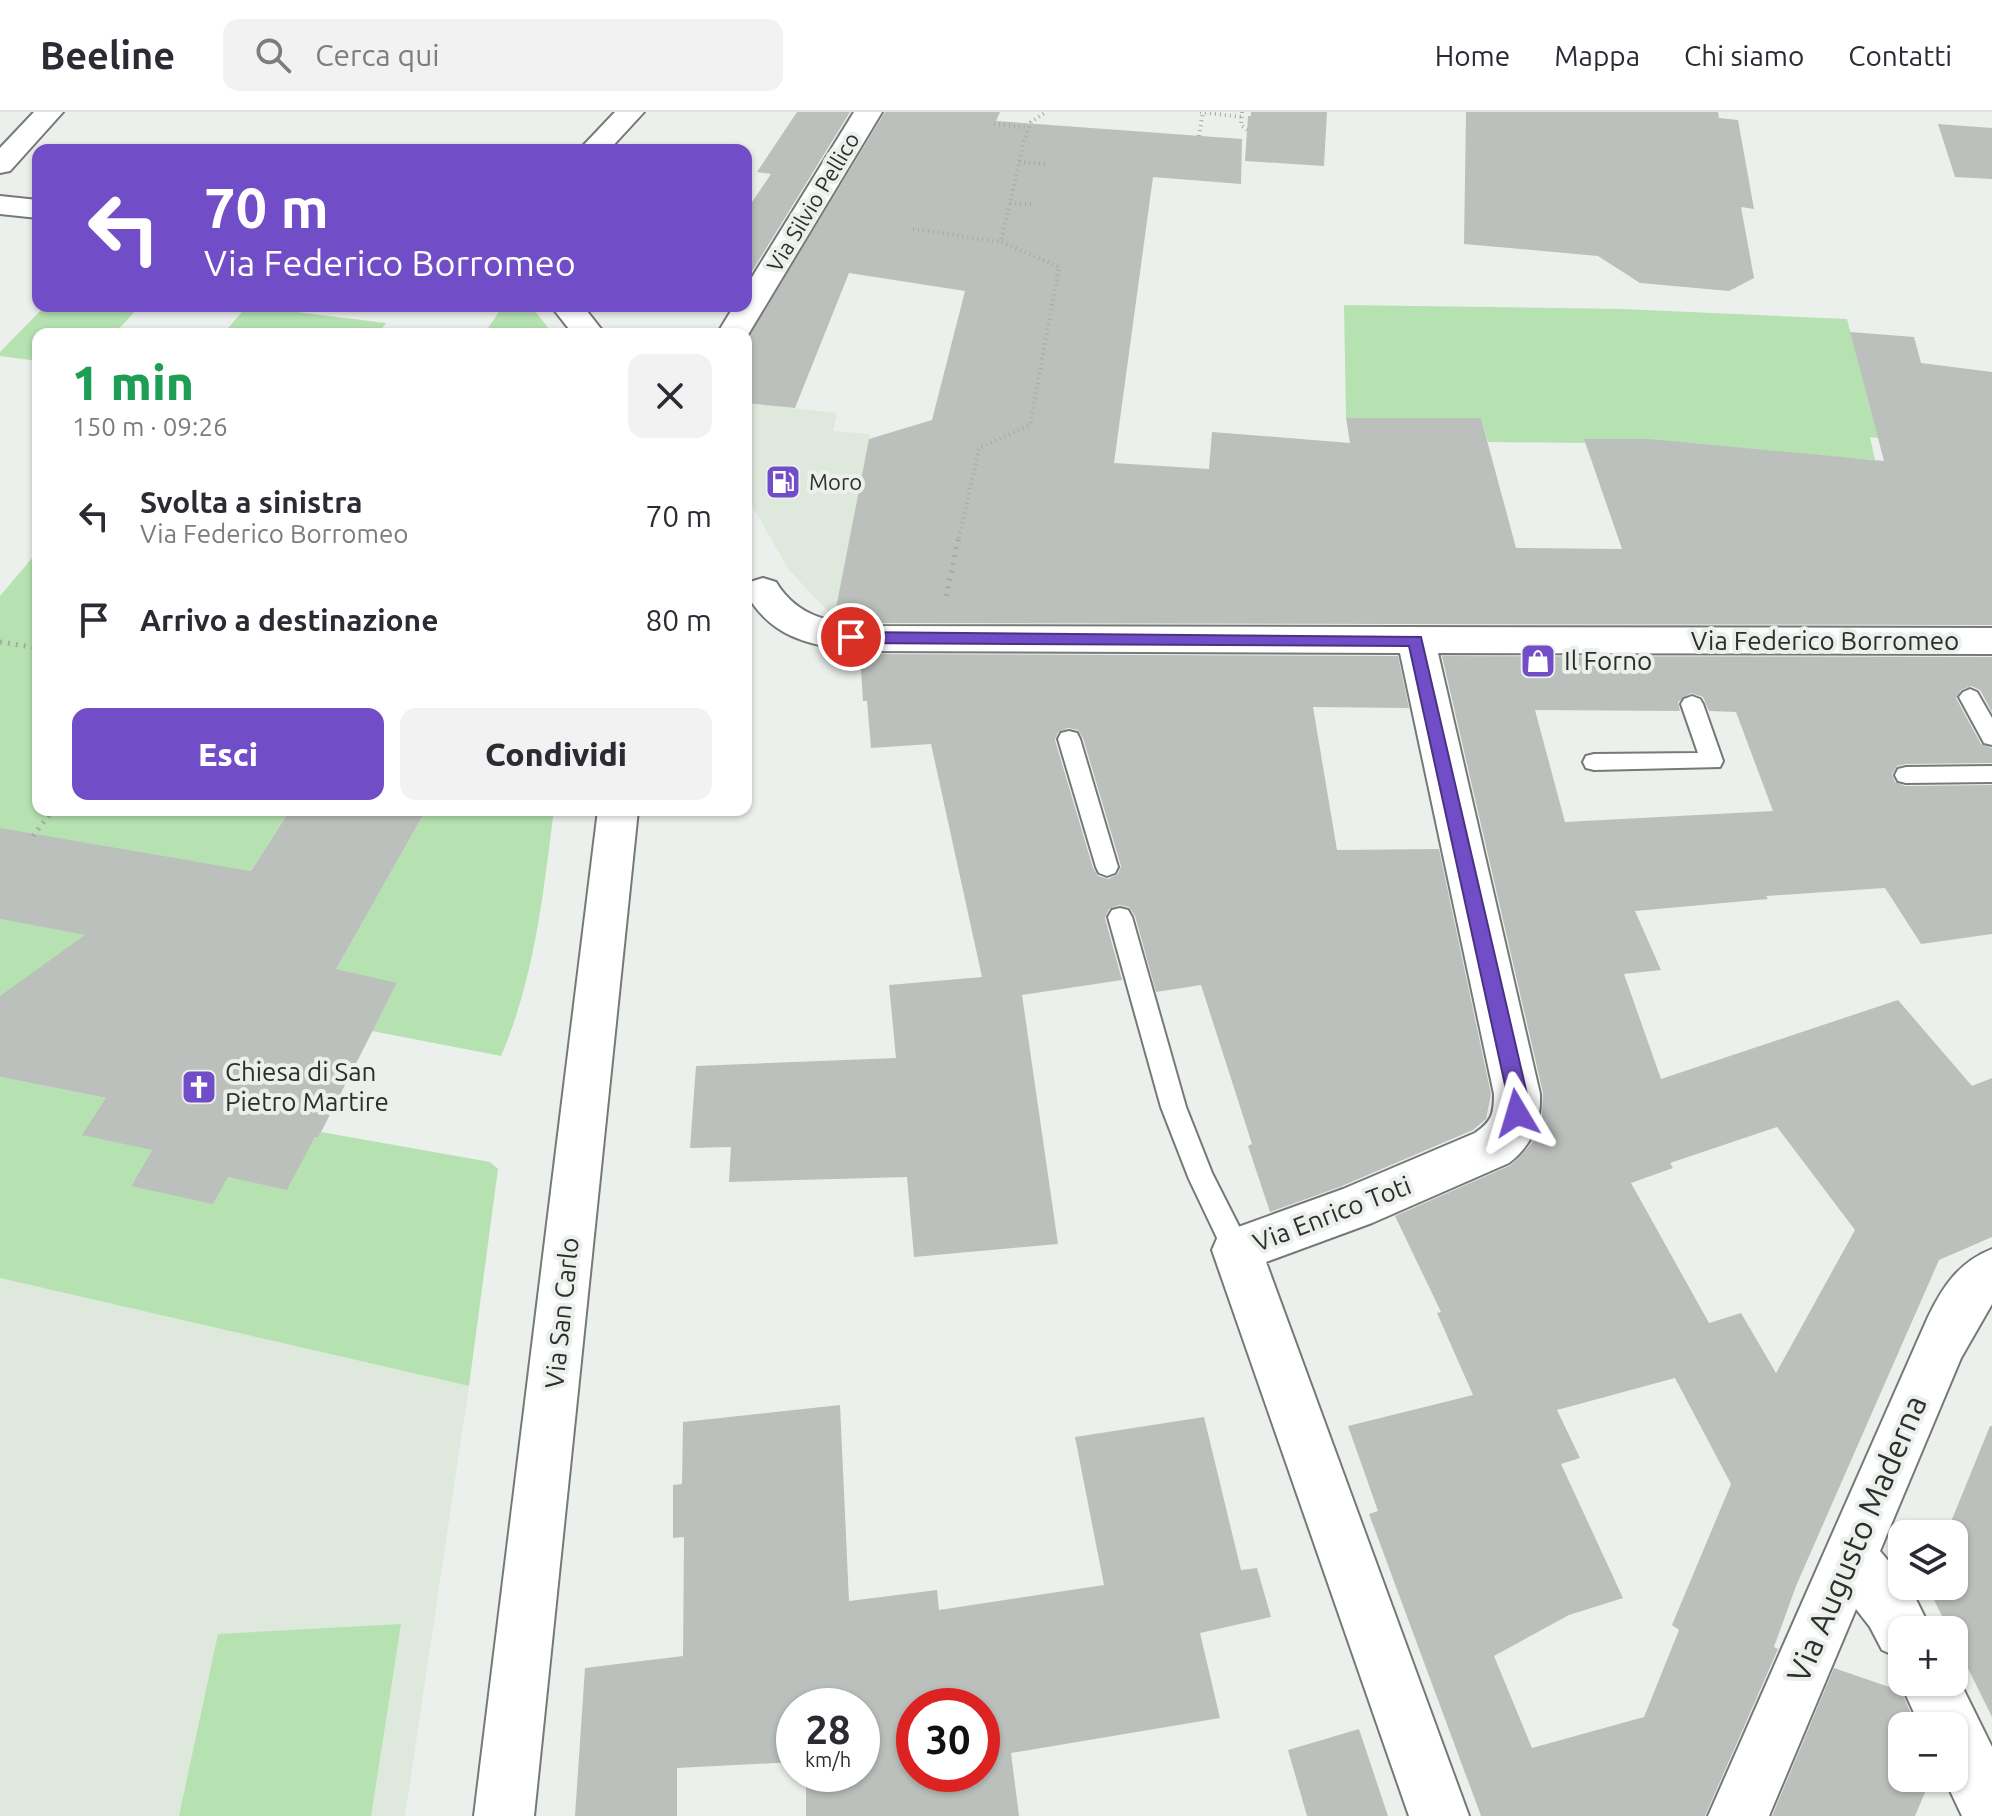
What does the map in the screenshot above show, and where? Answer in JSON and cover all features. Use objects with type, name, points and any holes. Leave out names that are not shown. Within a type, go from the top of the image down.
[{"type":"street","points":[[0,165],[49,112]]},
{"type":"street","points":[[599,144],[630,112]]},
{"type":"street","name":"Via Silvio Pellico","points":[[752,303],[868,112]]},
{"type":"street","points":[[0,205],[32,208]]},
{"type":"street","points":[[572,312],[584,328]]},
{"type":"street","points":[[752,627],[763,611],[753,578]]},
{"type":"street","name":"Via Federico Borromeo","points":[[753,578],[782,617],[833,635],[869,639],[1044,647],[1416,641],[1673,647],[1945,647],[1992,641]]},
{"type":"street","name":"Via Enrico Toti","points":[[1416,641],[1517,1094],[1517,1113],[1509,1135],[1471,1159],[1237,1250],[1439,1816]]},
{"type":"street","name":"Via San Carlo","points":[[504,1816],[617,816]]},
{"type":"street","name":"Via Augusto Maderna","points":[[1738,1816],[1941,1345],[1958,1309],[1980,1279],[1992,1272]]},
{"type":"street","points":[[1850,1558],[1895,1616]]},
{"type":"street","points":[[1968,1762],[1992,1812]]},
{"type":"lane","points":[[1970,697],[1992,737]]},
{"type":"lane","points":[[1594,762],[1712,761],[1692,704]]},
{"type":"lane","points":[[1069,739],[1107,867]]},
{"type":"lane","points":[[1906,775],[1992,774]]},
{"type":"lane","points":[[1120,917],[1157,1059],[1212,1203],[1228,1227],[1237,1250]]},
{"type":"path","points":[[1001,242],[1031,122],[1046,112]]},
{"type":"path","points":[[1199,136],[1201,112],[1242,115],[1241,125],[1247,130]]},
{"type":"path","points":[[994,124],[1029,128]]},
{"type":"path","points":[[1019,162],[1047,164]]},
{"type":"path","points":[[1010,203],[1035,204]]},
{"type":"path","points":[[913,229],[1001,242],[1059,267],[1030,425],[979,448],[945,601]]},
{"type":"path","points":[[0,642],[32,647]]},
{"type":"path","points":[[33,836],[48,816]]},
{"type":"shaded area","points":[[752,404],[837,413],[833,431],[870,434],[834,618],[789,570],[752,505]]},
{"type":"shaded area","points":[[0,1278],[469,1386],[405,1816],[0,1816]]},
{"type":"green space","points":[[1344,305],[1623,309],[1847,319],[1878,438],[1870,437],[1875,460],[1650,442],[1649,439],[1585,439],[1586,443],[1488,442],[1481,418],[1346,418]]},
{"type":"green space","points":[[39,312],[134,312],[120,328],[32,328],[32,360],[0,356],[0,352]]},
{"type":"green space","points":[[242,312],[296,312],[386,323],[382,328],[228,328]]},
{"type":"green space","points":[[499,312],[536,312],[548,328],[488,328]]},
{"type":"green space","points":[[32,558],[32,816],[286,816],[251,871],[0,830],[0,596]]},
{"type":"green space","points":[[423,816],[553,816],[530,966],[501,1056],[372,1031],[397,983],[329,981]]},
{"type":"green space","points":[[0,919],[121,941],[24,982],[0,996]]},
{"type":"green space","points":[[0,1077],[106,1098],[152,1150],[131,1186],[228,1177],[287,1189],[315,1137],[318,1138],[321,1132],[490,1162],[498,1169],[469,1386],[0,1278]]},
{"type":"green space","points":[[401,1624],[371,1816],[179,1816],[218,1634]]},
{"type":"building","points":[[797,112],[850,112],[752,271],[752,202],[771,174],[757,172]]},
{"type":"building","points":[[885,112],[1000,112],[996,121],[1242,139],[1241,184],[1153,177],[1114,463],[1209,469],[1212,432],[1350,443],[1346,418],[1481,418],[1516,548],[1622,549],[1584,439],[1649,439],[1884,461],[1850,332],[1914,337],[1921,363],[1992,372],[1992,625],[869,623],[858,622],[858,617],[834,618],[869,439],[932,420],[965,291],[849,273],[795,408],[752,404],[752,331]]},
{"type":"building","points":[[1251,112],[1327,112],[1324,166],[1245,161],[1248,116]]},
{"type":"building","points":[[1466,112],[1718,112],[1719,118],[1738,120],[1754,209],[1741,207],[1754,278],[1729,291],[1640,283],[1598,256],[1464,244]]},
{"type":"building","points":[[1938,124],[1992,128],[1992,179],[1955,177]]},
{"type":"building","points":[[860,654],[1398,656],[1409,708],[1313,707],[1337,850],[1439,849],[1491,1094],[1486,1119],[1473,1130],[1342,1186],[1270,1212],[1248,1146],[1252,1144],[1201,985],[1156,992],[1135,916],[1129,907],[1119,905],[1109,909],[1105,918],[1122,980],[1022,995],[1058,1244],[914,1257],[907,1177],[729,1182],[731,1147],[690,1148],[696,1066],[896,1058],[889,985],[982,977],[931,744],[871,748],[867,701],[863,701]],"holes":[[[1068,728],[1078,730],[1121,866],[1118,874],[1108,879],[1098,876],[1093,868],[1055,740],[1058,732]]]},
{"type":"building","points":[[1442,656],[1992,657],[1992,712],[1980,690],[1971,686],[1961,690],[1956,698],[1981,744],[1992,748],[1992,763],[1906,764],[1897,766],[1892,774],[1895,782],[1905,786],[1992,785],[1992,934],[1921,944],[1885,888],[1766,896],[1768,899],[1635,911],[1661,970],[1624,974],[1661,1079],[1898,1000],[1972,1086],[1992,1078],[1992,1237],[1939,1260],[1796,1586],[1774,1647],[1778,1649],[1705,1816],[1481,1816],[1369,1514],[1378,1511],[1348,1426],[1473,1395],[1437,1313],[1441,1312],[1395,1216],[1511,1165],[1532,1143],[1542,1115],[1543,1093]],"holes":[[[1691,693],[1703,697],[1709,711],[1736,712],[1773,811],[1565,822],[1535,710],[1680,711],[1678,702]],[[1777,1127],[1855,1230],[1776,1373],[1741,1313],[1709,1323],[1631,1183],[1673,1168],[1670,1163]],[[1675,1378],[1731,1484],[1672,1625],[1679,1630],[1644,1717],[1532,1748],[1494,1656],[1569,1615],[1623,1598],[1561,1464],[1580,1458],[1557,1410]]]},
{"type":"building","points":[[286,816],[423,816],[336,969],[397,983],[318,1138],[315,1137],[287,1190],[228,1177],[213,1204],[131,1186],[152,1150],[82,1135],[106,1098],[0,1077],[0,996],[85,935],[0,919],[0,828],[251,871]]},
{"type":"building","points":[[840,1405],[849,1601],[937,1590],[939,1610],[1104,1585],[1075,1437],[1204,1417],[1241,1570],[1257,1568],[1271,1617],[1200,1633],[1220,1718],[1011,1753],[1019,1816],[806,1816],[806,1792],[880,1792],[880,1688],[776,1688],[776,1763],[677,1768],[677,1816],[575,1816],[585,1668],[683,1656],[684,1537],[673,1538],[673,1485],[682,1484],[683,1422]]},
{"type":"building","points":[[1992,1426],[1992,1717],[1968,1668],[1968,1616],[1942,1616],[1934,1600],[1968,1600],[1968,1520],[1952,1520]]},
{"type":"building","points":[[1834,1668],[1888,1687],[1888,1696],[1903,1696],[1911,1712],[1888,1712],[1888,1792],[1925,1792],[1915,1816],[1772,1816]]},
{"type":"building","points":[[1359,1729],[1388,1816],[1307,1816],[1288,1750]]},
{"type":"place","name":"Moro","points":[[783,482]]},
{"type":"place","name":"Il Forno","points":[[1538,661]]},
{"type":"place","name":"Chiesa di San Pietro Martire","points":[[199,1087]]},
{"type":"route","points":[[851,637],[1416,641],[1517,1094],[1517,1113]]}]
